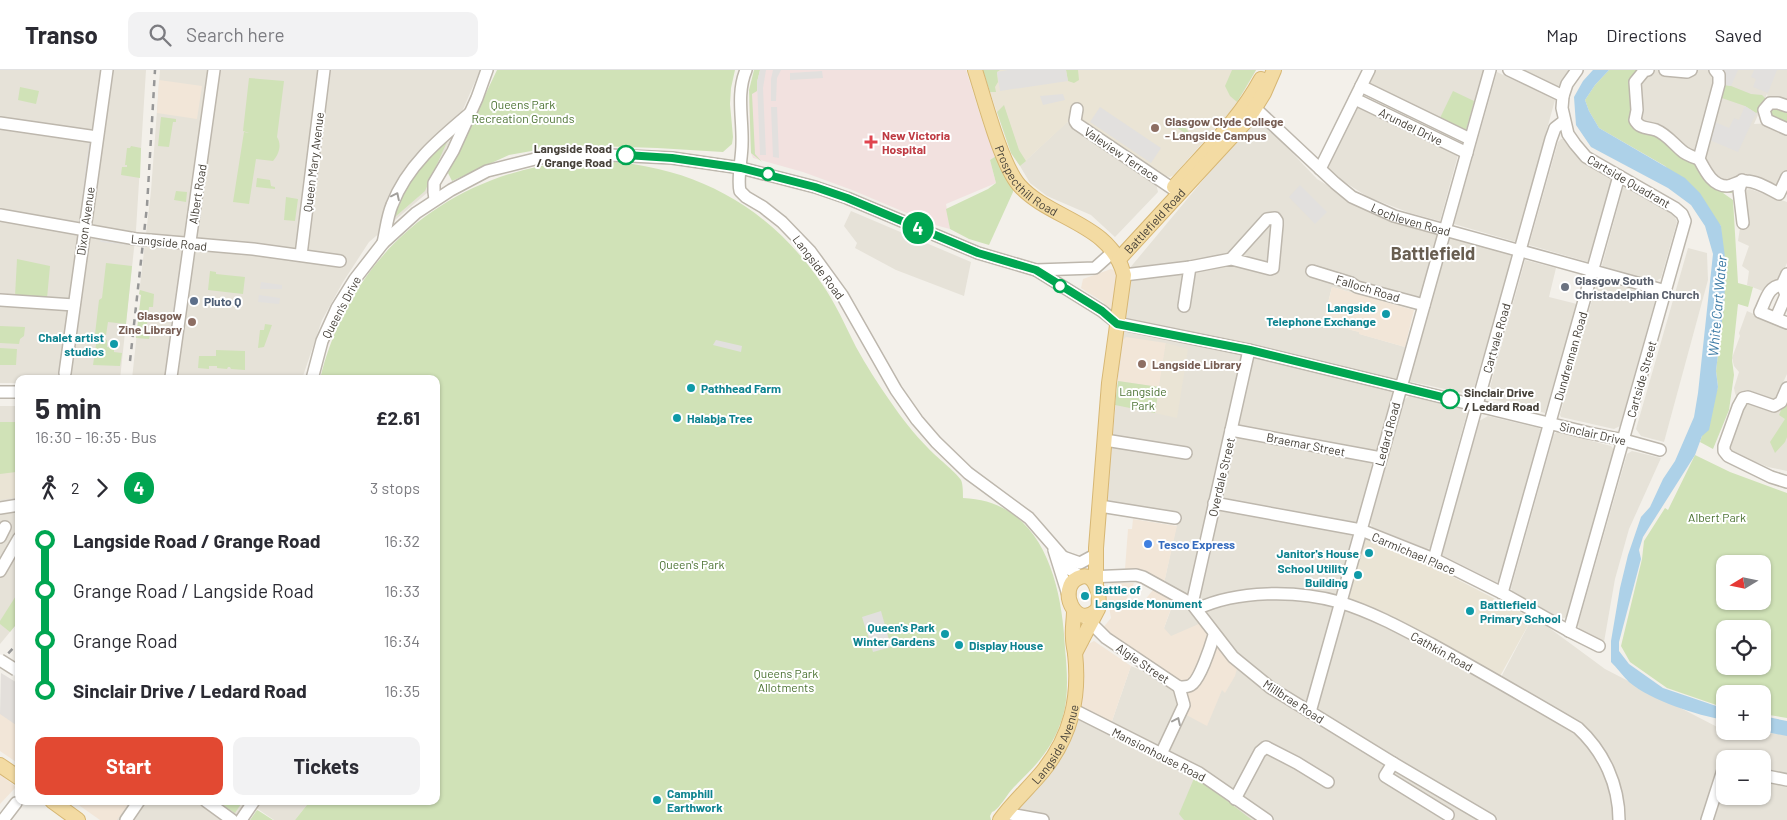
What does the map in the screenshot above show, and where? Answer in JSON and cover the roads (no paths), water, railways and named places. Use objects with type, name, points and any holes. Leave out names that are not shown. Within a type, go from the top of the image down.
[{"type":"main road","name":"Prospecthill Road","points":[[976,70],[1001,148],[1017,183],[1037,201],[1093,233],[1116,255]]},
{"type":"main road","name":"Battlefield Road","points":[[1251,106],[1265,70]]},
{"type":"main road","name":"Battlefield Road","points":[[1083,612],[1071,585],[1075,579],[1089,578],[1095,552],[1109,383],[1124,275],[1116,255],[1176,191],[1228,126],[1251,106],[1274,70]]},
{"type":"main road","points":[[1083,612],[1099,601],[1089,578]]},
{"type":"main road","name":"Langside Avenue","points":[[1075,653],[1082,638],[1083,612]]},
{"type":"main road","name":"Langside Avenue","points":[[1003,817],[1048,764],[1063,739],[1074,710],[1076,692],[1075,653],[1072,636],[1083,612]]},
{"type":"main road","points":[[0,765],[15,775]]},
{"type":"main road","points":[[57,805],[78,820]]},
{"type":"street","name":"Dixon Avenue","points":[[65,373],[106,70]]},
{"type":"street","name":"Albert Road","points":[[171,375],[188,244],[196,203],[214,70]]},
{"type":"street","name":"Queen Mary Avenue","points":[[301,255],[324,70]]},
{"type":"street","points":[[435,199],[434,183],[452,151],[487,70]]},
{"type":"street","points":[[741,168],[741,98],[746,70]]},
{"type":"street","points":[[1320,169],[1369,70]]},
{"type":"street","name":"Ledard Road","points":[[1310,712],[1490,70]]},
{"type":"street","points":[[1509,70],[1563,96]]},
{"type":"street","points":[[1564,121],[1563,96],[1567,84],[1577,70]]},
{"type":"street","points":[[1648,70],[1644,71],[1635,82],[1637,110],[1635,120],[1638,125],[1642,128],[1655,130],[1674,141],[1682,152],[1699,160],[1707,176],[1715,182],[1727,186],[1742,180],[1749,181],[1779,194],[1787,178]]},
{"type":"street","points":[[1666,70],[1687,72],[1691,70]]},
{"type":"street","points":[[1699,160],[1719,84],[1719,75],[1715,70]]},
{"type":"street","name":"Arundel Drive","points":[[1361,86],[1470,139]]},
{"type":"street","name":"Arundel Drive","points":[[1355,99],[1467,152]]},
{"type":"street","points":[[1787,106],[1770,103],[1764,110],[1767,120],[1787,129]]},
{"type":"street","name":"Lochleven Road","points":[[1251,106],[1352,197],[1394,216],[1666,291]]},
{"type":"street","name":"Valeview Terrace","points":[[1077,108],[1075,121],[1077,124],[1176,191]]},
{"type":"street","points":[[383,243],[392,205],[407,176],[438,141],[469,114]]},
{"type":"street","name":"Cartside Quadrant","points":[[1564,121],[1568,134],[1586,157],[1675,208],[1682,214]]},
{"type":"street","name":"Cartvale Road","points":[[1434,559],[1551,139],[1555,128],[1564,121]]},
{"type":"street","points":[[0,123],[96,137]]},
{"type":"street","points":[[383,243],[416,213],[435,199],[487,172],[539,158],[589,154],[672,158],[741,168],[815,187],[847,198],[978,253],[1036,270],[1102,311],[1117,324]]},
{"type":"street","name":"Langside Road","points":[[741,168],[740,191],[794,232],[816,258],[835,284],[883,368],[917,420],[956,463],[989,490],[1029,518],[1063,557],[1071,570],[1089,578]]},
{"type":"street","name":"Dundrennan Road","points":[[1502,593],[1594,271],[1619,176]]},
{"type":"street","points":[[1742,180],[1740,190],[1742,224]]},
{"type":"street","name":"Cartside Street","points":[[1569,631],[1684,229],[1685,221],[1682,214]]},
{"type":"street","name":"Langside Road","points":[[0,215],[136,239],[253,249],[340,260]]},
{"type":"street","points":[[1124,275],[1190,267],[1231,259],[1270,269],[1273,268],[1277,221],[1275,218],[1267,220],[1231,259]]},
{"type":"street","name":"Queen's Drive","points":[[313,375],[322,341],[338,308],[355,279],[383,243]]},
{"type":"street","points":[[1036,270],[1095,268],[1116,255]]},
{"type":"street","points":[[1184,306],[1190,267]]},
{"type":"street","name":"Falloch Road","points":[[1312,271],[1351,283],[1357,287],[1424,305]]},
{"type":"street","points":[[1785,280],[1786,296],[1782,321],[1755,309],[1771,289],[1785,280]]},
{"type":"street","points":[[0,300],[74,305]]},
{"type":"street","name":"Sinclair Drive","points":[[1117,324],[1250,350],[1660,450]]},
{"type":"street","name":"Overdale Street","points":[[1194,606],[1214,503],[1250,350]]},
{"type":"street","points":[[1787,388],[1781,402],[1774,406],[1748,397],[1743,398],[1724,446],[1724,451],[1728,456],[1771,477],[1787,482]]},
{"type":"street","points":[[0,392],[15,392]]},
{"type":"street","name":"Braemar Street","points":[[1231,430],[1380,458]]},
{"type":"street","points":[[1105,440],[1186,452]]},
{"type":"street","name":"Carmichael Place","points":[[1214,503],[1361,530],[1434,559],[1502,593],[1599,646]]},
{"type":"street","points":[[0,508],[15,505]]},
{"type":"street","points":[[1100,506],[1175,518]]},
{"type":"street","points":[[0,572],[15,545]]},
{"type":"street","name":"Langside Road","points":[[1052,546],[1083,612]]},
{"type":"street","points":[[1063,557],[1080,562],[1095,552],[1112,576]]},
{"type":"street","name":"Millbrae Road","points":[[1089,578],[1136,575],[1143,577],[1194,606],[1232,657],[1271,688],[1490,820]]},
{"type":"street","name":"Cathkin Road","points":[[1194,606],[1221,600],[1273,594],[1296,594],[1340,602],[1405,630],[1578,728],[1600,753],[1608,767],[1617,799],[1619,820]]},
{"type":"street","name":"Algie Street","points":[[1083,612],[1106,638],[1179,687]]},
{"type":"street","points":[[1161,754],[1184,704],[1179,687],[1194,683],[1209,653],[1214,635]]},
{"type":"street","name":"Algie Street","points":[[1082,638],[1092,636],[1106,638]]},
{"type":"street","points":[[1209,653],[1220,651],[1232,657]]},
{"type":"street","points":[[0,660],[15,670]]},
{"type":"street","name":"Mansionhouse Road","points":[[1074,710],[1199,773],[1266,820]]},
{"type":"street","points":[[1235,799],[1260,752],[1266,747],[1328,782]]},
{"type":"street","points":[[1393,763],[1385,776],[1448,815]]},
{"type":"street","points":[[1771,777],[1787,780]]},
{"type":"street","points":[[1707,820],[1716,792]]},
{"type":"street","points":[[3,820],[15,804]]},
{"type":"street","points":[[126,820],[136,805]]},
{"type":"street","points":[[211,805],[232,820]]},
{"type":"street","points":[[241,820],[251,805]]},
{"type":"street","points":[[1003,817],[1044,820]]},
{"type":"water","name":"White Cart Water","points":[[1593,70],[1609,70],[1595,85],[1585,100],[1599,128],[1685,178],[1700,193],[1721,226],[1726,265],[1724,305],[1716,371],[1718,387],[1709,430],[1702,436],[1695,455],[1643,537],[1639,550],[1641,559],[1619,642],[1619,651],[1629,664],[1663,688],[1716,706],[1716,718],[1688,711],[1650,695],[1629,682],[1611,662],[1611,641],[1628,555],[1641,517],[1650,507],[1663,479],[1675,461],[1694,417],[1713,254],[1705,226],[1691,205],[1668,188],[1591,147],[1576,125],[1574,97],[1583,81]]},
{"type":"water","points":[[1771,718],[1787,721],[1787,736],[1771,733]]},
{"type":"railway","points":[[130,361],[147,206],[155,70]]},
{"type":"railway","points":[[0,662],[15,646]]},
{"type":"place","name":"Glasgow Clyde College - Langside Campus","points":[[1155,128]]},
{"type":"place","name":"New Victoria Hospital","points":[[871,142]]},
{"type":"place","name":"Langside Road / Grange Road","points":[[626,155]]},
{"type":"place","name":"Glasgow South Christadelphian Church","points":[[1565,287]]},
{"type":"place","name":"Pluto Q","points":[[194,301]]},
{"type":"place","name":"Langside Telephone Exchange","points":[[1386,314]]},
{"type":"place","name":"Glasgow Zine Library","points":[[192,322]]},
{"type":"place","name":"Chalet artist studios","points":[[114,344]]},
{"type":"place","name":"Langside Library","points":[[1142,364]]},
{"type":"place","name":"Pathhead Farm","points":[[691,388]]},
{"type":"place","name":"Sinclair Drive / Ledard Road","points":[[1450,399]]},
{"type":"place","name":"Halabja Tree","points":[[677,418]]},
{"type":"place","name":"Tesco Express","points":[[1148,544]]},
{"type":"place","name":"Janitor's House","points":[[1369,553]]},
{"type":"place","name":"School Utility Building","points":[[1358,575]]},
{"type":"place","name":"Battle of Langside Monument","points":[[1085,596]]},
{"type":"place","name":"Battlefield Primary School","points":[[1470,611]]},
{"type":"place","name":"Queen's Park Winter Gardens","points":[[945,634]]},
{"type":"place","name":"Display House","points":[[959,645]]},
{"type":"place","name":"Camphill Earthwork","points":[[657,800]]},
{"type":"district","name":"Battlefield","points":[[1433,253]]},
{"type":"park label","name":"Queens Park Recreation Grounds","points":[[523,111]]},
{"type":"park label","name":"Langside Park","points":[[1143,398]]},
{"type":"park label","name":"Albert Park","points":[[1717,517]]},
{"type":"park label","name":"Queen's Park","points":[[692,564]]},
{"type":"park label","name":"Queens Park Allotments","points":[[786,680]]}]
